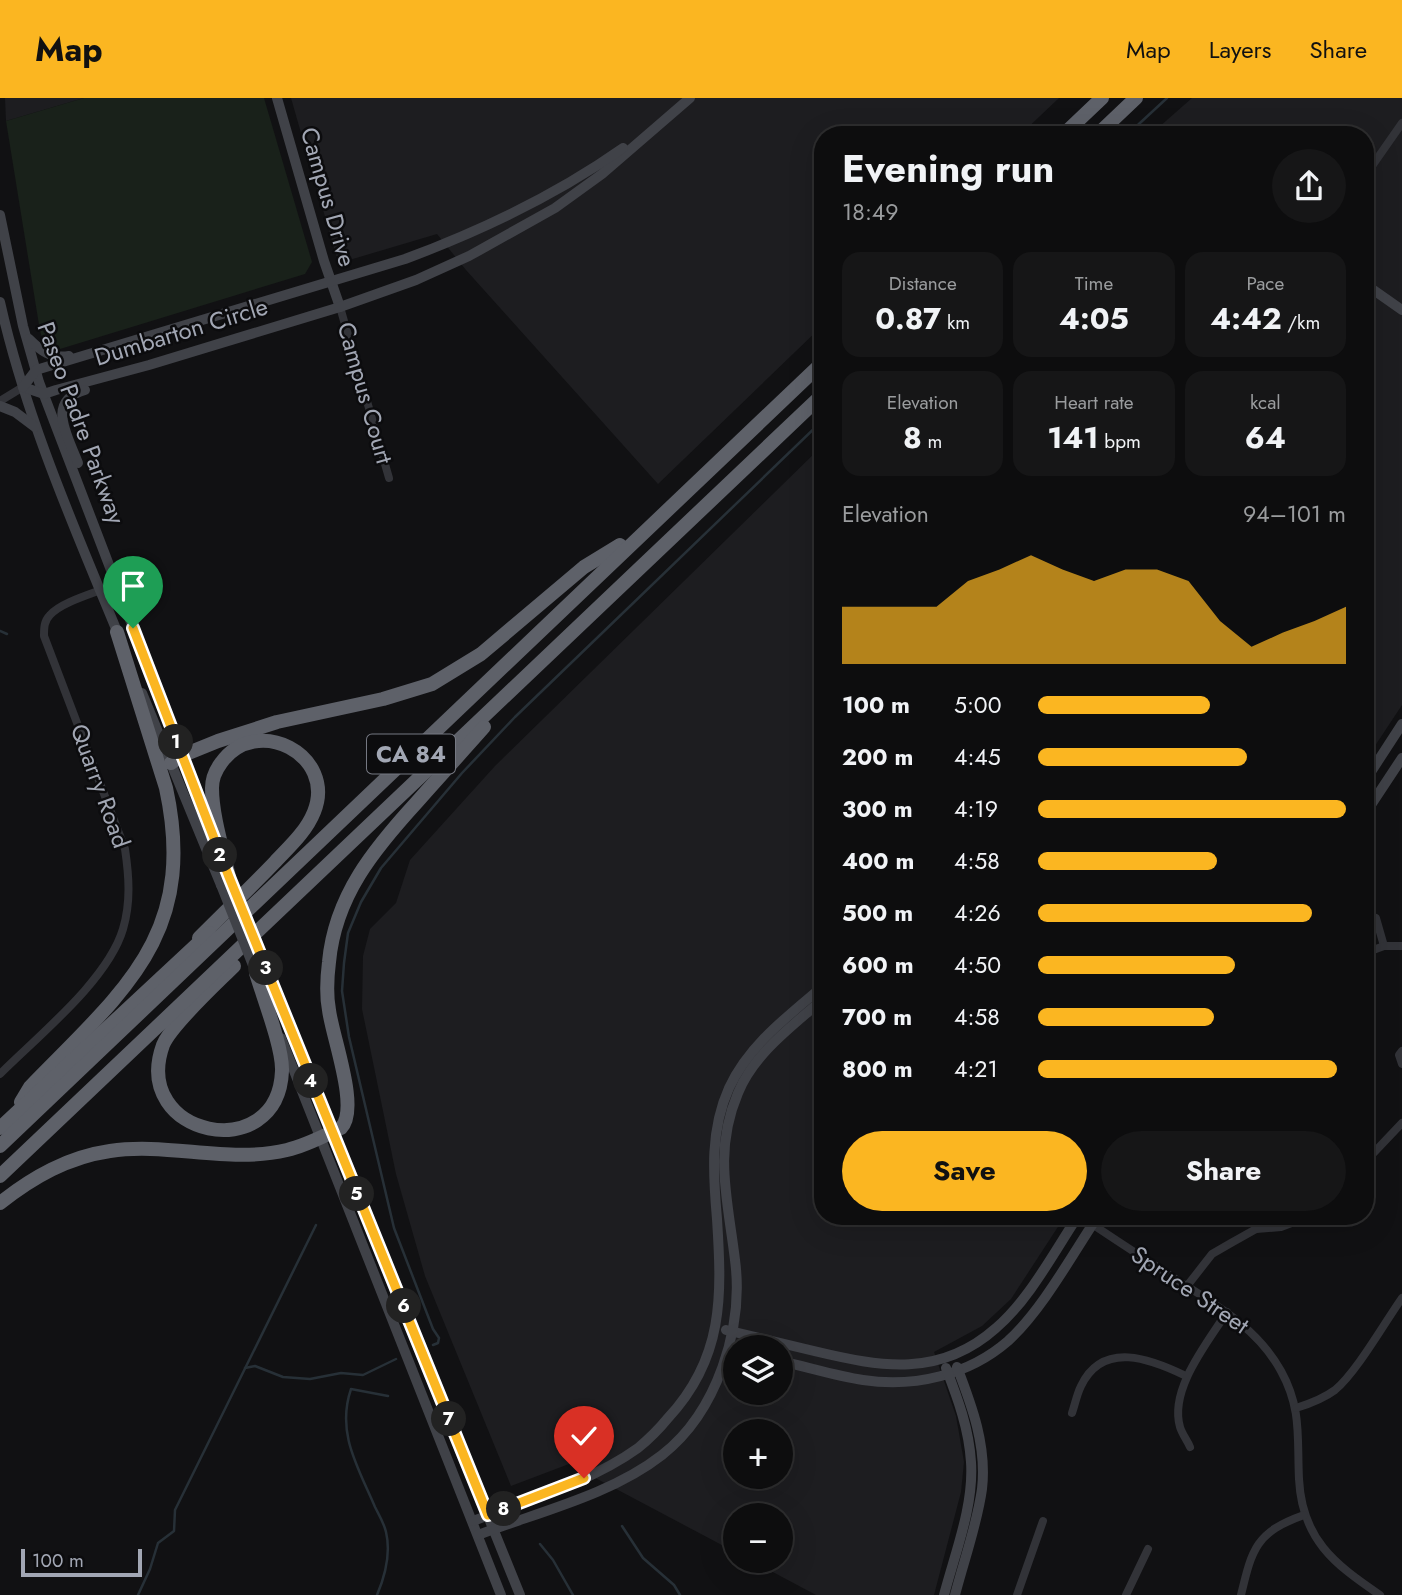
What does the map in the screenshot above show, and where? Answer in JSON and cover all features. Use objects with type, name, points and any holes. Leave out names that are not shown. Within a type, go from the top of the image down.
[{"type":"highway","points":[[1062,126],[1091,98]]},
{"type":"highway","points":[[1072,126],[1102,98]]},
{"type":"highway","points":[[1106,126],[1136,98]]},
{"type":"highway","name":"CA 84","points":[[0,1128],[814,361]]},
{"type":"highway","name":"CA 84","points":[[0,1146],[814,371]]},
{"type":"highway","name":"CA 84","points":[[0,1176],[814,403]]},
{"type":"highway","points":[[176,759],[218,741],[277,722],[383,699],[432,684],[481,653],[584,567],[620,545]]},
{"type":"highway","points":[[12,1116],[30,1087],[135,975],[157,934],[170,892],[175,850],[171,810],[117,632]]},
{"type":"highway","points":[[0,1203],[36,1176],[65,1162],[109,1151],[156,1149],[244,1154],[286,1151],[327,1135],[346,1123],[348,1105],[328,1005],[329,958],[341,910],[351,887],[380,844],[568,636]]},
{"type":"highway","points":[[148,988],[260,878],[310,823],[316,809],[317,782],[312,768],[292,747],[276,742],[245,744],[232,751],[214,773],[212,787],[225,881]]},
{"type":"highway","points":[[260,970],[282,1069],[274,1101],[263,1115],[250,1125],[214,1131],[196,1127],[181,1117],[169,1104],[162,1088],[160,1056],[165,1041],[175,1027],[332,860]]},
{"type":"main road","name":"Campus Drive","points":[[277,98],[340,307]]},
{"type":"main road","name":"Dumbarton Circle","points":[[36,370],[405,259],[500,220],[590,171],[686,101]]},
{"type":"main road","name":"Dumbarton Circle","points":[[44,394],[340,307],[416,280],[510,235],[555,208],[596,178],[686,101]]},
{"type":"main road","name":"Paseo Padre Parkway","points":[[0,215],[26,336],[44,394],[101,541],[176,759],[327,1135]]},
{"type":"main road","points":[[1374,290],[1402,310]]},
{"type":"main road","name":"Paseo Padre Parkway","points":[[0,302],[36,427],[117,632],[176,759]]},
{"type":"main road","points":[[26,336],[47,355],[58,358],[99,350]]},
{"type":"main road","points":[[101,541],[104,531],[61,415],[64,404],[72,393],[143,373],[149,365]]},
{"type":"main road","points":[[36,370],[23,387],[44,394]]},
{"type":"main road","points":[[0,403],[36,427]]},
{"type":"main road","points":[[1374,766],[1402,724]]},
{"type":"main road","points":[[1374,800],[1402,758]]},
{"type":"main road","points":[[473,1521],[584,1478],[614,1463],[639,1447],[683,1402],[702,1372],[716,1328],[720,1288],[713,1167],[720,1114],[729,1088],[756,1048],[814,994]]},
{"type":"main road","points":[[732,1335],[737,1289],[736,1261],[722,1168],[724,1140],[738,1092],[760,1058],[814,1007]]},
{"type":"main road","points":[[327,1135],[520,1595]]},
{"type":"main road","points":[[327,1135],[501,1595]]},
{"type":"main road","points":[[716,1328],[865,1363],[892,1365],[948,1357],[996,1328],[1017,1307],[1073,1225]]},
{"type":"main road","points":[[793,1364],[873,1381],[892,1382],[954,1373],[982,1359],[1007,1341],[1023,1325],[1093,1225]]},
{"type":"main road","points":[[712,1342],[723,1345]]},
{"type":"main road","points":[[948,1357],[975,1417],[983,1464],[977,1513],[955,1595]]},
{"type":"main road","points":[[478,1535],[628,1478],[662,1455],[696,1419],[723,1365]]},
{"type":"main road","points":[[944,1595],[966,1511],[972,1464],[954,1373]]},
{"type":"street","points":[[1374,163],[1402,123]]},
{"type":"street","name":"Campus Court","points":[[340,307],[389,478]]},
{"type":"street","points":[[0,403],[23,387]]},
{"type":"street","name":"Quarry Road","points":[[0,1074],[101,972],[123,929],[129,901],[125,849],[44,636],[49,615],[60,607],[116,584]]},
{"type":"street","points":[[1374,917],[1384,946]]},
{"type":"street","points":[[1374,948],[1402,946]]},
{"type":"street","points":[[1402,1051],[1399,1055],[1402,1064]]},
{"type":"street","points":[[1374,1150],[1402,1123]]},
{"type":"street","name":"Spruce Street","points":[[1103,1225],[1227,1312],[1256,1336],[1280,1369],[1296,1408],[1300,1443],[1299,1480],[1304,1515],[1320,1544],[1342,1569],[1380,1595]]},
{"type":"street","points":[[1255,1225],[1256,1229]]},
{"type":"street","points":[[1187,1286],[1212,1254],[1256,1229],[1286,1225]]},
{"type":"street","points":[[1296,1408],[1318,1401],[1336,1389],[1353,1370],[1402,1298]]},
{"type":"street","points":[[1190,1447],[1179,1425],[1180,1402],[1186,1376],[1227,1312]]},
{"type":"street","points":[[1072,1413],[1081,1386],[1096,1367],[1121,1356],[1154,1360],[1186,1376]]},
{"type":"street","points":[[1241,1595],[1250,1559],[1268,1532],[1304,1515]]},
{"type":"street","points":[[1017,1595],[1043,1521]]},
{"type":"street","points":[[1126,1595],[1148,1549]]},
{"type":"shaded area","points":[[5,98],[84,98],[6,121]]},
{"type":"shaded area","points":[[84,98],[264,98],[312,262],[305,274],[60,349],[49,346],[44,342],[40,331],[6,121]]},
{"type":"shaded area","points":[[291,98],[1059,98],[1029,126],[814,126],[814,334],[658,484],[466,270],[437,234],[346,261],[339,260]]},
{"type":"shaded area","points":[[1192,98],[1402,98],[1402,705],[1374,747],[1374,126],[1160,126]]},
{"type":"shaded area","points":[[814,454],[814,1225],[1059,1225],[1011,1299],[982,1326],[934,1352],[956,1416],[964,1462],[961,1492],[934,1595],[816,1595],[775,1573],[793,1573],[793,1503],[723,1503],[723,1546],[569,1464],[511,1486],[425,1276],[396,1174],[362,1009],[363,956],[370,929],[396,903],[410,860],[495,766]]},
{"type":"waterway","points":[[1137,126],[1167,98]]},
{"type":"waterway","points":[[433,1345],[438,1343],[439,1338],[433,1329],[394,1228],[349,1037],[342,991],[348,933],[361,902],[381,868],[462,773],[515,717],[814,429]]},
{"type":"waterway","points":[[0,631],[7,634]]},
{"type":"waterway","points":[[138,1595],[158,1543],[174,1531],[175,1510],[316,1225]]},
{"type":"waterway","points":[[245,1368],[255,1366],[283,1377],[310,1379],[341,1373],[363,1375],[396,1359]]},
{"type":"waterway","points":[[377,1595],[386,1564],[386,1532],[356,1464],[346,1420],[351,1389],[388,1396]]},
{"type":"waterway","points":[[622,1526],[643,1558],[674,1585],[680,1595]]},
{"type":"waterway","points":[[540,1544],[553,1560],[573,1595]]},
{"type":"route","points":[[133,628],[229,877],[488,1515],[584,1478]]}]
